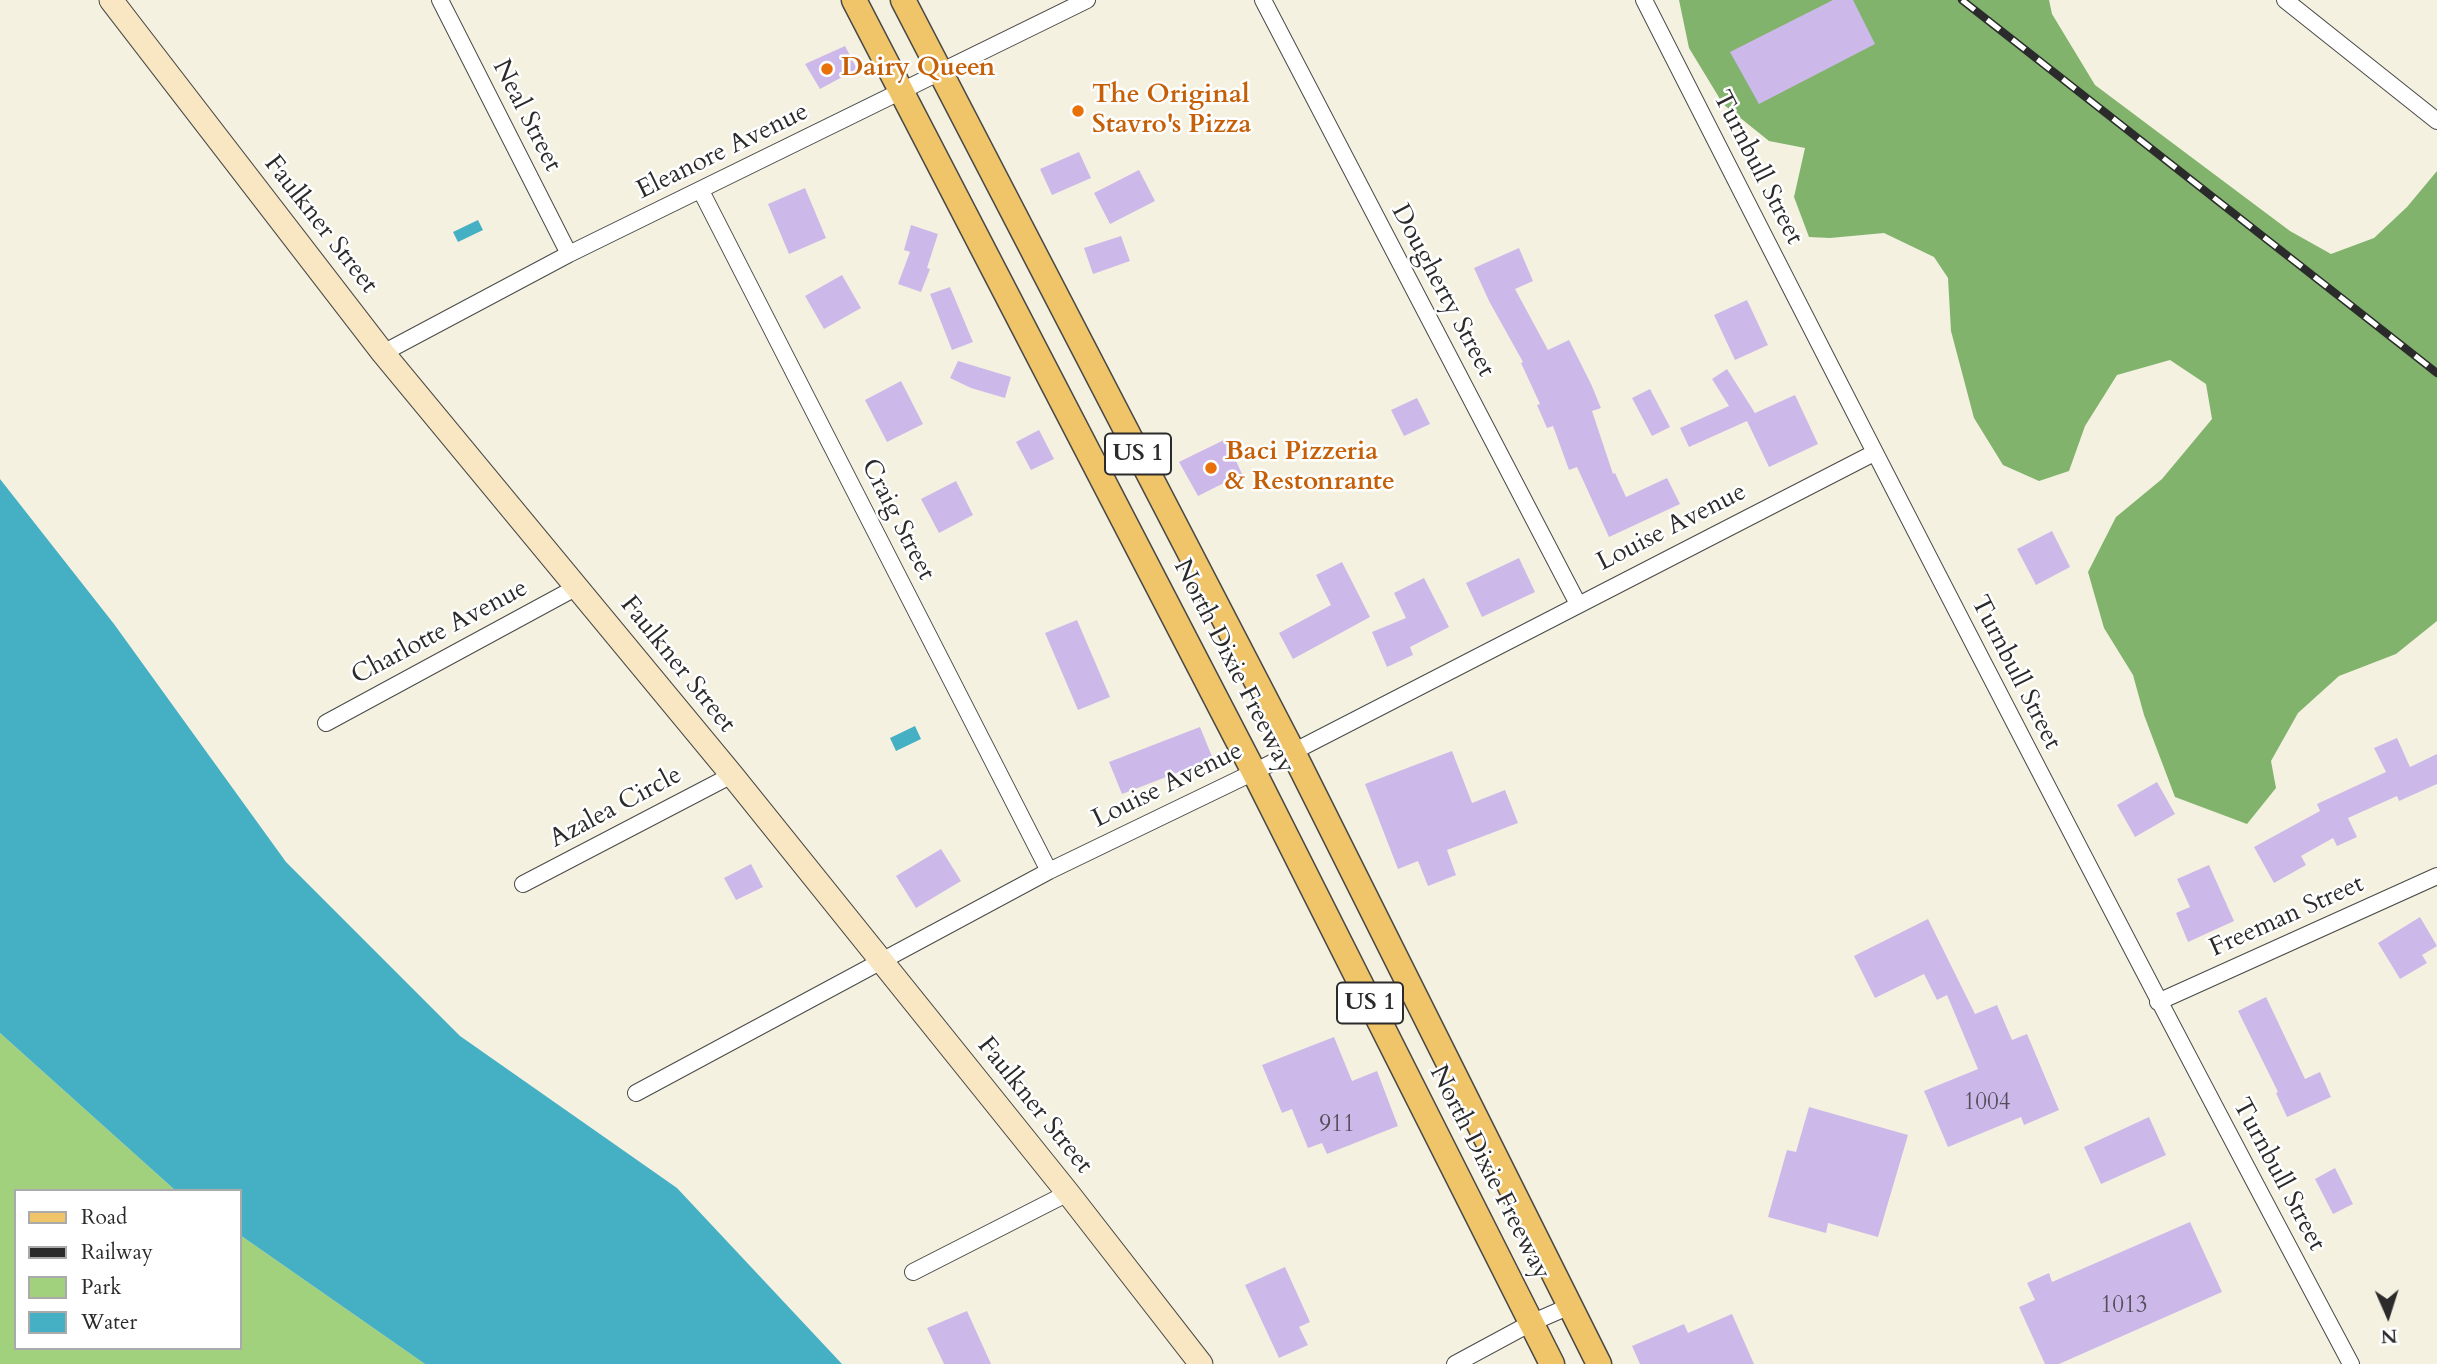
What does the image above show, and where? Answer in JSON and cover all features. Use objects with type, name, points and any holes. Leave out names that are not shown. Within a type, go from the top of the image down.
[{"type":"main road","name":"North Dixie Freeway","points":[[854,0],[1254,772],[1552,1364]]},
{"type":"main road","name":"North Dixie Freeway","points":[[903,0],[1293,752],[1599,1364]]},
{"type":"street","name":"Faulkner Street","points":[[111,0],[383,353],[732,775],[1068,1193],[1201,1364]]},
{"type":"street","name":"Neal Street","points":[[440,0],[569,254]]},
{"type":"street","name":"Eleanore Avenue","points":[[383,353],[569,254],[1087,0]]},
{"type":"street","name":"Dougherty Street","points":[[1263,0],[1578,604]]},
{"type":"street","name":"Turnbull Street","points":[[1644,0],[1874,453],[2158,1002],[2351,1364]]},
{"type":"street","points":[[2285,0],[2437,121]]},
{"type":"street","name":"Craig Street","points":[[701,191],[1049,871]]},
{"type":"street","name":"Louise Avenue","points":[[636,1093],[1049,871],[1254,772],[1874,453]]},
{"type":"street","name":"Charlotte Avenue","points":[[326,723],[578,587]]},
{"type":"street","name":"Azalea Circle","points":[[523,884],[732,775]]},
{"type":"street","name":"Freeman Street","points":[[2158,1002],[2437,877]]},
{"type":"street","points":[[913,1272],[1068,1193]]},
{"type":"street","points":[[1455,1364],[1531,1323],[1570,1306]]},
{"type":"green space","points":[[1679,0],[2049,0],[2052,14],[2095,85],[2290,231],[2331,254],[2374,238],[2407,207],[2437,171],[2437,621],[2396,654],[2339,676],[2298,713],[2271,761],[2276,788],[2247,824],[2175,797],[2144,715],[2133,675],[2104,628],[2088,572],[2116,517],[2162,479],[2212,419],[2206,384],[2170,360],[2117,375],[2085,426],[2069,471],[2039,481],[2003,465],[1974,418],[1951,331],[1948,278],[1934,257],[1884,233],[1830,238],[1809,237],[1794,197],[1805,148],[1769,141],[1723,104],[1689,48]]},
{"type":"green space","points":[[0,1033],[174,1189],[14,1189],[14,1350],[242,1350],[242,1236],[425,1364],[0,1364]]},
{"type":"water","points":[[478,220],[483,230],[458,242],[453,232]]},
{"type":"water","points":[[0,479],[114,624],[286,862],[460,1036],[677,1188],[842,1364],[425,1364],[242,1236],[242,1189],[174,1189],[0,1033]]},
{"type":"water","points":[[915,726],[921,739],[896,751],[890,738]]},
{"type":"building","points":[[1833,0],[1853,0],[1875,44],[1759,104],[1730,52]]},
{"type":"building","name":"Dairy Queen","points":[[845,46],[857,69],[820,89],[805,64]]},
{"type":"building","points":[[1079,152],[1091,178],[1052,195],[1040,169]]},
{"type":"building","points":[[1139,170],[1155,201],[1110,224],[1094,193]]},
{"type":"building","points":[[805,188],[826,238],[789,254],[768,204]]},
{"type":"building","points":[[911,225],[938,234],[927,268],[930,269],[921,292],[898,284],[910,252],[904,250]]},
{"type":"building","points":[[1121,236],[1130,261],[1093,274],[1084,248]]},
{"type":"building","points":[[1519,248],[1533,281],[1515,289],[1548,350],[1569,340],[1601,408],[1592,411],[1613,474],[1615,473],[1626,497],[1667,478],[1680,504],[1609,537],[1577,467],[1569,470],[1553,426],[1547,428],[1537,405],[1540,404],[1521,363],[1523,362],[1474,268]]},
{"type":"building","points":[[842,275],[861,308],[824,329],[805,296]]},
{"type":"building","points":[[950,287],[973,342],[952,350],[930,294]]},
{"type":"building","points":[[1747,300],[1768,345],[1735,360],[1714,315]]},
{"type":"building","points":[[958,361],[1011,377],[1005,398],[971,388],[950,378]]},
{"type":"building","points":[[1727,369],[1755,413],[1795,395],[1818,444],[1769,467],[1747,421],[1689,447],[1680,428],[1729,406],[1712,379]]},
{"type":"building","points":[[901,381],[923,424],[887,442],[865,400]]},
{"type":"building","points":[[1650,389],[1670,427],[1652,436],[1632,398]]},
{"type":"building","points":[[1417,398],[1430,424],[1404,436],[1391,410]]},
{"type":"building","points":[[1039,430],[1054,459],[1031,470],[1016,442]]},
{"type":"building","name":"Baci Pizzeria & Restonrante","points":[[1226,439],[1242,474],[1198,496],[1179,462]]},
{"type":"building","points":[[956,481],[973,515],[939,533],[921,499]]},
{"type":"building","points":[[2052,531],[2070,567],[2036,585],[2017,549]]},
{"type":"building","points":[[1519,558],[1535,592],[1482,617],[1466,583]]},
{"type":"building","points":[[1342,562],[1370,617],[1293,659],[1279,633],[1331,605],[1316,575]]},
{"type":"building","points":[[1424,578],[1449,627],[1410,647],[1413,655],[1387,667],[1372,632],[1406,618],[1394,593]]},
{"type":"building","points":[[1077,620],[1110,697],[1078,710],[1045,633]]},
{"type":"building","points":[[1200,727],[1213,759],[1122,794],[1109,762]]},
{"type":"building","points":[[2397,738],[2410,767],[2437,754],[2437,784],[2399,801],[2397,796],[2348,818],[2357,837],[2337,846],[2333,838],[2301,856],[2306,865],[2274,883],[2254,847],[2320,811],[2317,804],[2386,772],[2374,748]]},
{"type":"building","points":[[1452,751],[1472,803],[1505,790],[1518,823],[1447,850],[1456,875],[1428,886],[1418,861],[1398,869],[1365,784]]},
{"type":"building","points":[[2157,782],[2175,814],[2135,837],[2117,805]]},
{"type":"building","points":[[941,849],[961,881],[916,908],[896,876]]},
{"type":"building","points":[[751,864],[763,887],[736,900],[724,878]]},
{"type":"building","points":[[2209,865],[2234,921],[2188,942],[2176,913],[2190,907],[2177,879]]},
{"type":"building","points":[[2420,917],[2437,946],[2422,955],[2427,963],[2400,979],[2378,943]]},
{"type":"building","points":[[1928,919],[1975,1014],[1997,1005],[2012,1040],[2027,1034],[2059,1110],[2024,1125],[2021,1117],[1948,1147],[1924,1091],[1978,1069],[1947,995],[1937,1000],[1924,974],[1875,998],[1854,956]]},
{"type":"building","points":[[2266,997],[2305,1079],[2320,1072],[2331,1097],[2287,1117],[2276,1093],[2278,1092],[2238,1011]]},
{"type":"building","points":[[1334,1037],[1352,1081],[1377,1071],[1398,1126],[1327,1154],[1322,1143],[1308,1148],[1292,1109],[1282,1113],[1262,1065]]},
{"type":"building","points":[[1809,1107],[1908,1135],[1878,1237],[1828,1223],[1826,1233],[1768,1217],[1787,1150],[1796,1152]]},
{"type":"building","points":[[2149,1117],[2166,1155],[2101,1184],[2084,1147]]},
{"type":"building","points":[[2335,1168],[2353,1204],[2333,1214],[2315,1179]]},
{"type":"building","points":[[2190,1222],[2222,1292],[2059,1364],[2045,1364],[2019,1307],[2035,1300],[2027,1283],[2049,1273],[2052,1282]]},
{"type":"building","points":[[1285,1267],[1310,1322],[1299,1327],[1308,1345],[1279,1358],[1245,1285]]},
{"type":"building","points":[[967,1311],[991,1364],[944,1364],[927,1328]]},
{"type":"building","points":[[1732,1314],[1754,1364],[1640,1364],[1632,1346],[1684,1324],[1688,1333]]},
{"type":"railway","points":[[1962,0],[2437,373]]},
{"type":"place","name":"Dairy Queen","points":[[827,69]]},
{"type":"place","name":"The Original Stavro's Pizza","points":[[1078,111]]},
{"type":"place","name":"Baci Pizzeria & Restonrante","points":[[1211,468]]}]
